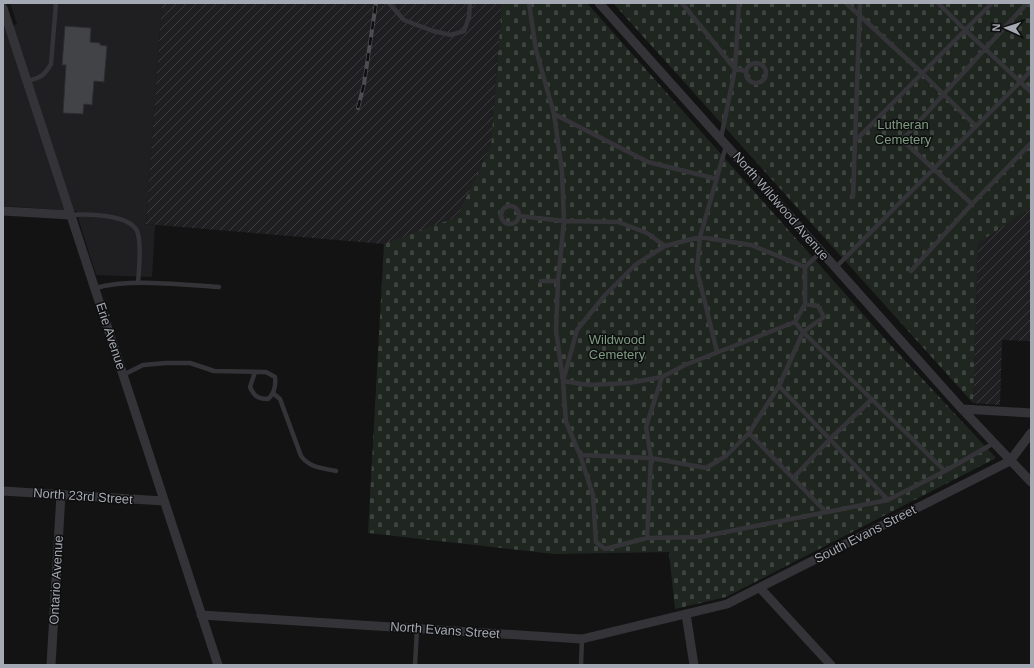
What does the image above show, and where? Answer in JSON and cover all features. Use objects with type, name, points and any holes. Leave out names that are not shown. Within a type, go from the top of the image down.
[{"type":"street","name":"North Wildwood Avenue","points":[[599,3],[962,409],[1031,482]]},
{"type":"street","name":"Erie Avenue","points":[[3,8],[218,665]]},
{"type":"street","points":[[3,211],[71,215]]},
{"type":"street","points":[[962,409],[1031,413]]},
{"type":"street","name":"South Evans Street","points":[[686,614],[727,604],[1010,461],[1031,433]]},
{"type":"street","name":"North 23rd Street","points":[[3,490],[164,501]]},
{"type":"street","name":"Ontario Avenue","points":[[51,665],[61,494]]},
{"type":"street","points":[[760,588],[831,665]]},
{"type":"street","points":[[686,614],[694,665]]},
{"type":"street","name":"North Evans Street","points":[[201,615],[582,639],[686,614]]},
{"type":"lane","points":[[27,81],[40,77],[47,72],[51,64],[56,3]]},
{"type":"lane","points":[[389,3],[404,20],[433,31],[452,36],[464,31],[469,17],[470,3]]},
{"type":"lane","points":[[529,3],[536,50],[554,114],[562,171],[564,221],[558,281],[556,330],[563,381],[566,422],[580,454],[593,495],[596,542],[604,549],[647,538],[700,537],[888,500],[945,471],[994,443]]},
{"type":"lane","points":[[682,3],[735,69],[746,71]]},
{"type":"lane","points":[[717,352],[697,270],[700,237],[717,179],[724,142],[735,69],[739,3]]},
{"type":"lane","points":[[846,3],[922,73],[976,126]]},
{"type":"lane","points":[[853,197],[860,3]]},
{"type":"lane","points":[[938,3],[1031,92]]},
{"type":"lane","points":[[855,141],[992,3]]},
{"type":"lane","points":[[972,204],[902,140],[1027,3]]},
{"type":"lane","points":[[760,64],[765,68],[766,75],[764,80],[754,83],[747,78],[746,71],[750,65],[760,64]]},
{"type":"lane","points":[[835,268],[1031,71]]},
{"type":"lane","points":[[554,114],[648,162],[717,179]]},
{"type":"lane","points":[[911,271],[972,204],[1031,143]]},
{"type":"lane","points":[[71,215],[98,215],[120,219],[130,223],[137,231],[140,252],[138,284]]},
{"type":"lane","points":[[519,216],[564,221],[618,222],[647,233],[665,246]]},
{"type":"lane","points":[[563,381],[577,330],[605,295],[635,265],[665,246],[700,237],[751,245],[805,267]]},
{"type":"lane","points":[[563,381],[589,385],[628,383],[662,377],[684,365],[796,322],[805,304],[805,267],[822,252]]},
{"type":"lane","points":[[541,280],[558,281]]},
{"type":"lane","points":[[95,288],[112,284],[219,287]]},
{"type":"lane","points":[[580,454],[651,458],[706,468],[726,456],[749,433],[779,386],[803,332],[824,318],[818,306],[805,304]]},
{"type":"lane","points":[[796,322],[803,332],[945,471]]},
{"type":"lane","points":[[123,374],[143,365],[166,363],[190,363],[214,371],[266,372],[275,377],[276,384],[274,394],[268,399],[260,399],[254,394],[250,387],[255,372]]},
{"type":"lane","points":[[647,538],[651,458],[646,427],[662,377]]},
{"type":"lane","points":[[779,386],[888,500]]},
{"type":"lane","points":[[274,394],[280,399],[301,456],[306,463],[311,466],[336,470]]},
{"type":"lane","points":[[793,478],[830,439],[872,399]]},
{"type":"lane","points":[[749,433],[826,512]]},
{"type":"lane","points":[[415,665],[417,628]]},
{"type":"lane","points":[[581,665],[582,639]]},
{"type":"shaded area","points":[[10,3],[162,3],[146,224],[155,225],[152,277],[96,275],[76,211],[3,206],[3,29],[17,24]]},
{"type":"shaded area","points":[[162,3],[502,3],[491,145],[457,218],[384,244],[146,224]]},
{"type":"shaded area","points":[[1031,208],[1031,341],[1002,340],[1000,405],[973,403],[978,243]]},
{"type":"green space","name":"Wildwood Cemetery","points":[[502,3],[587,3],[887,341],[996,458],[726,597],[675,609],[669,552],[554,554],[368,533],[384,244],[457,217],[491,145]]},
{"type":"green space","name":"Lutheran Cemetery","points":[[613,3],[1031,3],[1031,208],[978,243],[973,403]]},
{"type":"building","points":[[65,26],[91,28],[90,42],[100,43],[100,45],[107,46],[104,82],[94,81],[92,105],[84,104],[83,114],[63,113],[66,65],[62,65]]},
{"type":"railway","points":[[358,108],[364,84],[376,3]]}]
